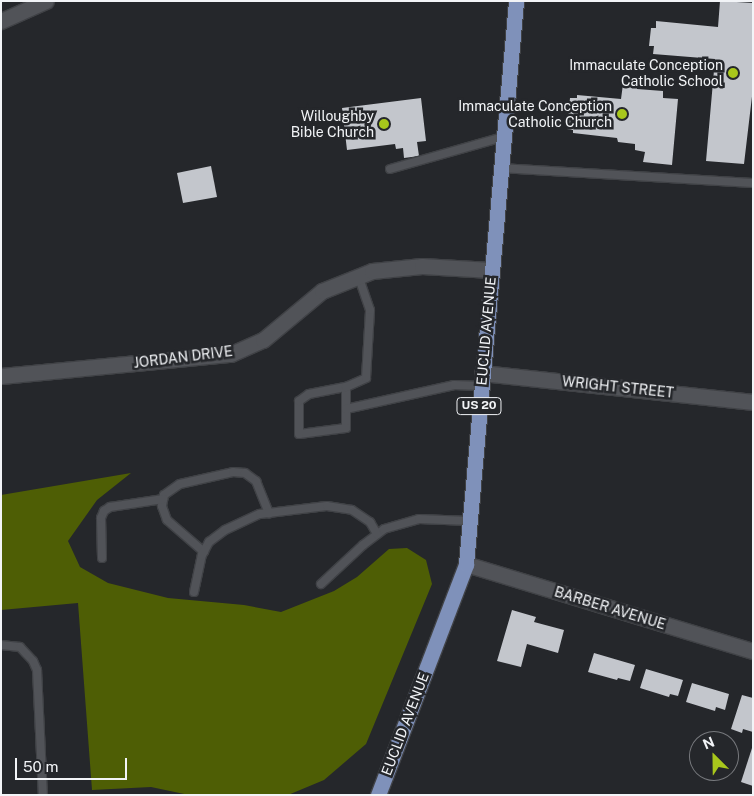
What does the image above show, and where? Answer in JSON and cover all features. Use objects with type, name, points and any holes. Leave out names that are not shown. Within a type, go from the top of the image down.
[{"type":"main road","name":"EUCLID AVENUE","points":[[378,795],[466,564],[490,270],[516,1]]},
{"type":"street","points":[[3,17],[46,1]]},
{"type":"street","name":"JORDAN DRIVE","points":[[1,376],[231,354],[263,340],[322,291],[372,270],[422,266],[490,270]]},
{"type":"street","name":"WRIGHT STREET","points":[[482,379],[753,402]]},
{"type":"street","name":"BARBER AVENUE","points":[[466,564],[753,651]]},
{"type":"lane","points":[[390,169],[503,138]]},
{"type":"lane","points":[[500,168],[753,183]]},
{"type":"lane","points":[[346,387],[346,428],[299,434],[299,401],[309,394],[346,387],[366,378],[370,310],[358,275]]},
{"type":"lane","points":[[346,409],[482,379]]},
{"type":"lane","points":[[204,552],[167,520],[162,506],[164,495],[180,484],[233,472],[245,473],[256,480],[269,513]]},
{"type":"lane","points":[[102,558],[101,518],[104,511],[110,507],[163,499]]},
{"type":"lane","points":[[194,592],[204,552],[209,542],[225,530],[260,514],[327,506],[352,510],[370,522],[377,534]]},
{"type":"lane","points":[[321,584],[362,545],[384,529],[419,519],[470,521]]},
{"type":"lane","points":[[1,645],[20,647],[33,661],[37,670],[43,795]]},
{"type":"green space","points":[[131,473],[97,500],[68,541],[80,567],[108,583],[168,598],[244,605],[281,612],[334,591],[357,577],[389,549],[407,548],[426,560],[432,584],[366,744],[324,780],[288,795],[189,795],[151,787],[92,790],[78,603],[1,610],[1,495]]},
{"type":"building","name":"Immaculate Conception Catholic School","points":[[720,1],[753,3],[753,88],[744,164],[706,161],[715,59],[653,54],[654,46],[649,46],[651,28],[656,28],[656,21],[718,27]]},
{"type":"building","name":"Immaculate Conception Catholic Church","points":[[623,84],[637,85],[637,89],[663,91],[663,98],[678,99],[672,165],[643,162],[645,152],[635,150],[635,144],[618,142],[617,138],[573,133],[573,130],[567,129],[570,98],[577,98],[577,95],[621,99]]},
{"type":"building","name":"Willoughby Bible Church","points":[[421,98],[426,141],[417,142],[419,156],[404,158],[403,148],[396,149],[395,144],[347,150],[342,108]]},
{"type":"building","points":[[211,166],[217,197],[183,203],[177,173]]},
{"type":"building","points":[[512,610],[536,617],[534,622],[564,630],[558,653],[527,644],[521,667],[497,661]]},
{"type":"building","points":[[594,653],[635,665],[630,681],[618,678],[617,680],[588,672]]},
{"type":"building","points":[[646,669],[683,680],[678,696],[670,694],[669,697],[640,688]]},
{"type":"building","points":[[692,683],[729,694],[725,710],[716,707],[715,711],[686,702]]},
{"type":"building","points":[[742,695],[753,698],[753,732],[743,729],[742,733],[731,729]]},
{"type":"building","points":[[753,745],[753,786],[741,782]]},
{"type":"place","name":"Immaculate Conception Catholic School","points":[[733,73]]},
{"type":"place","name":"Immaculate Conception Catholic Church","points":[[622,114]]},
{"type":"place","name":"Willoughby Bible Church","points":[[384,124]]}]
